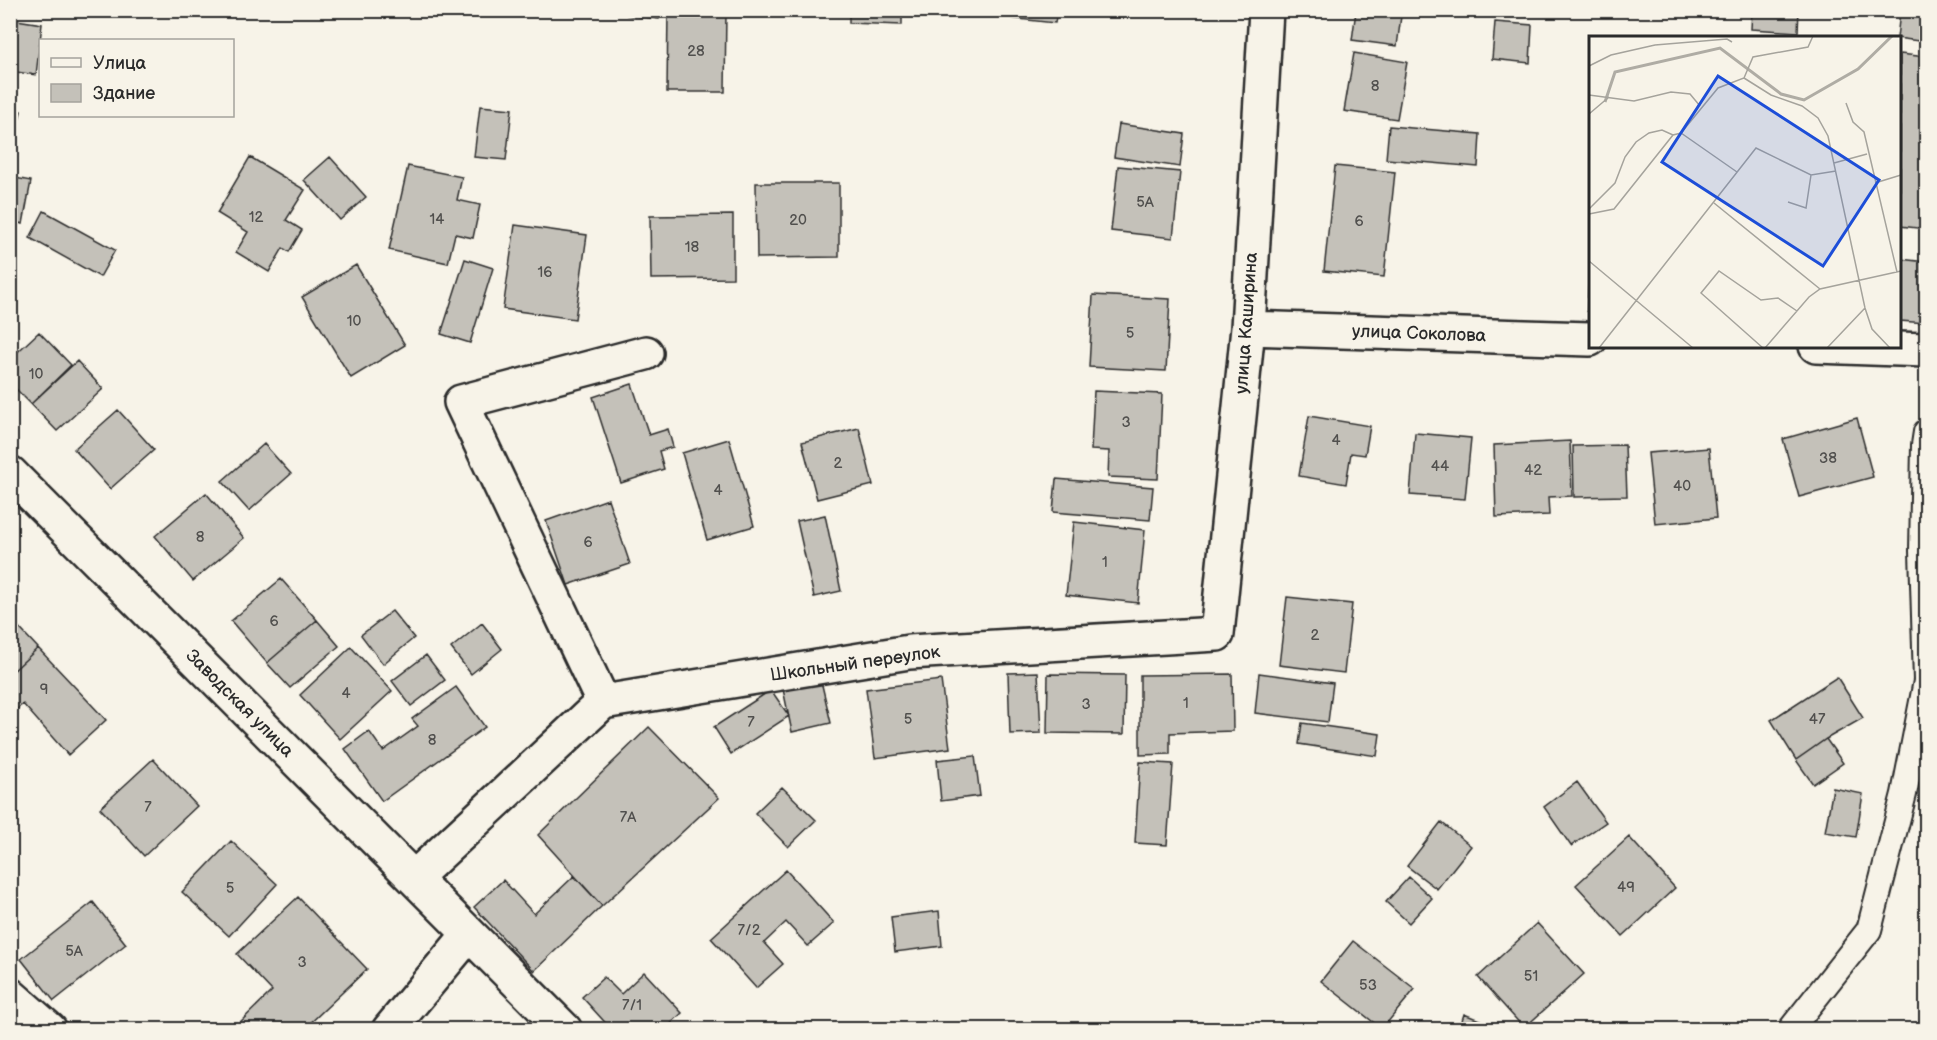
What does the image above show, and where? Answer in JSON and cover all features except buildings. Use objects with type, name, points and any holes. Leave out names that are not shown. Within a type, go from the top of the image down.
[{"type":"street","name":"улица Каширина","points":[[1217,634],[1248,328],[1266,10]]},
{"type":"street","name":"улица Соколова","points":[[1248,328],[1589,339]]},
{"type":"street","points":[[1871,348],[1926,350]]},
{"type":"street","points":[[414,878],[603,702],[461,402],[646,353]]},
{"type":"street","name":"Заводская улица","points":[[10,473],[564,1029]]},
{"type":"street","name":"Школьный переулок","points":[[603,702],[909,652],[1217,634]]},
{"type":"street","points":[[388,1029],[469,934]]},
{"type":"street","points":[[12,999],[50,1029]]},
{"type":"lane","points":[[1790,1029],[1869,930],[1904,794],[1926,681],[1922,551],[1926,432]]}]
